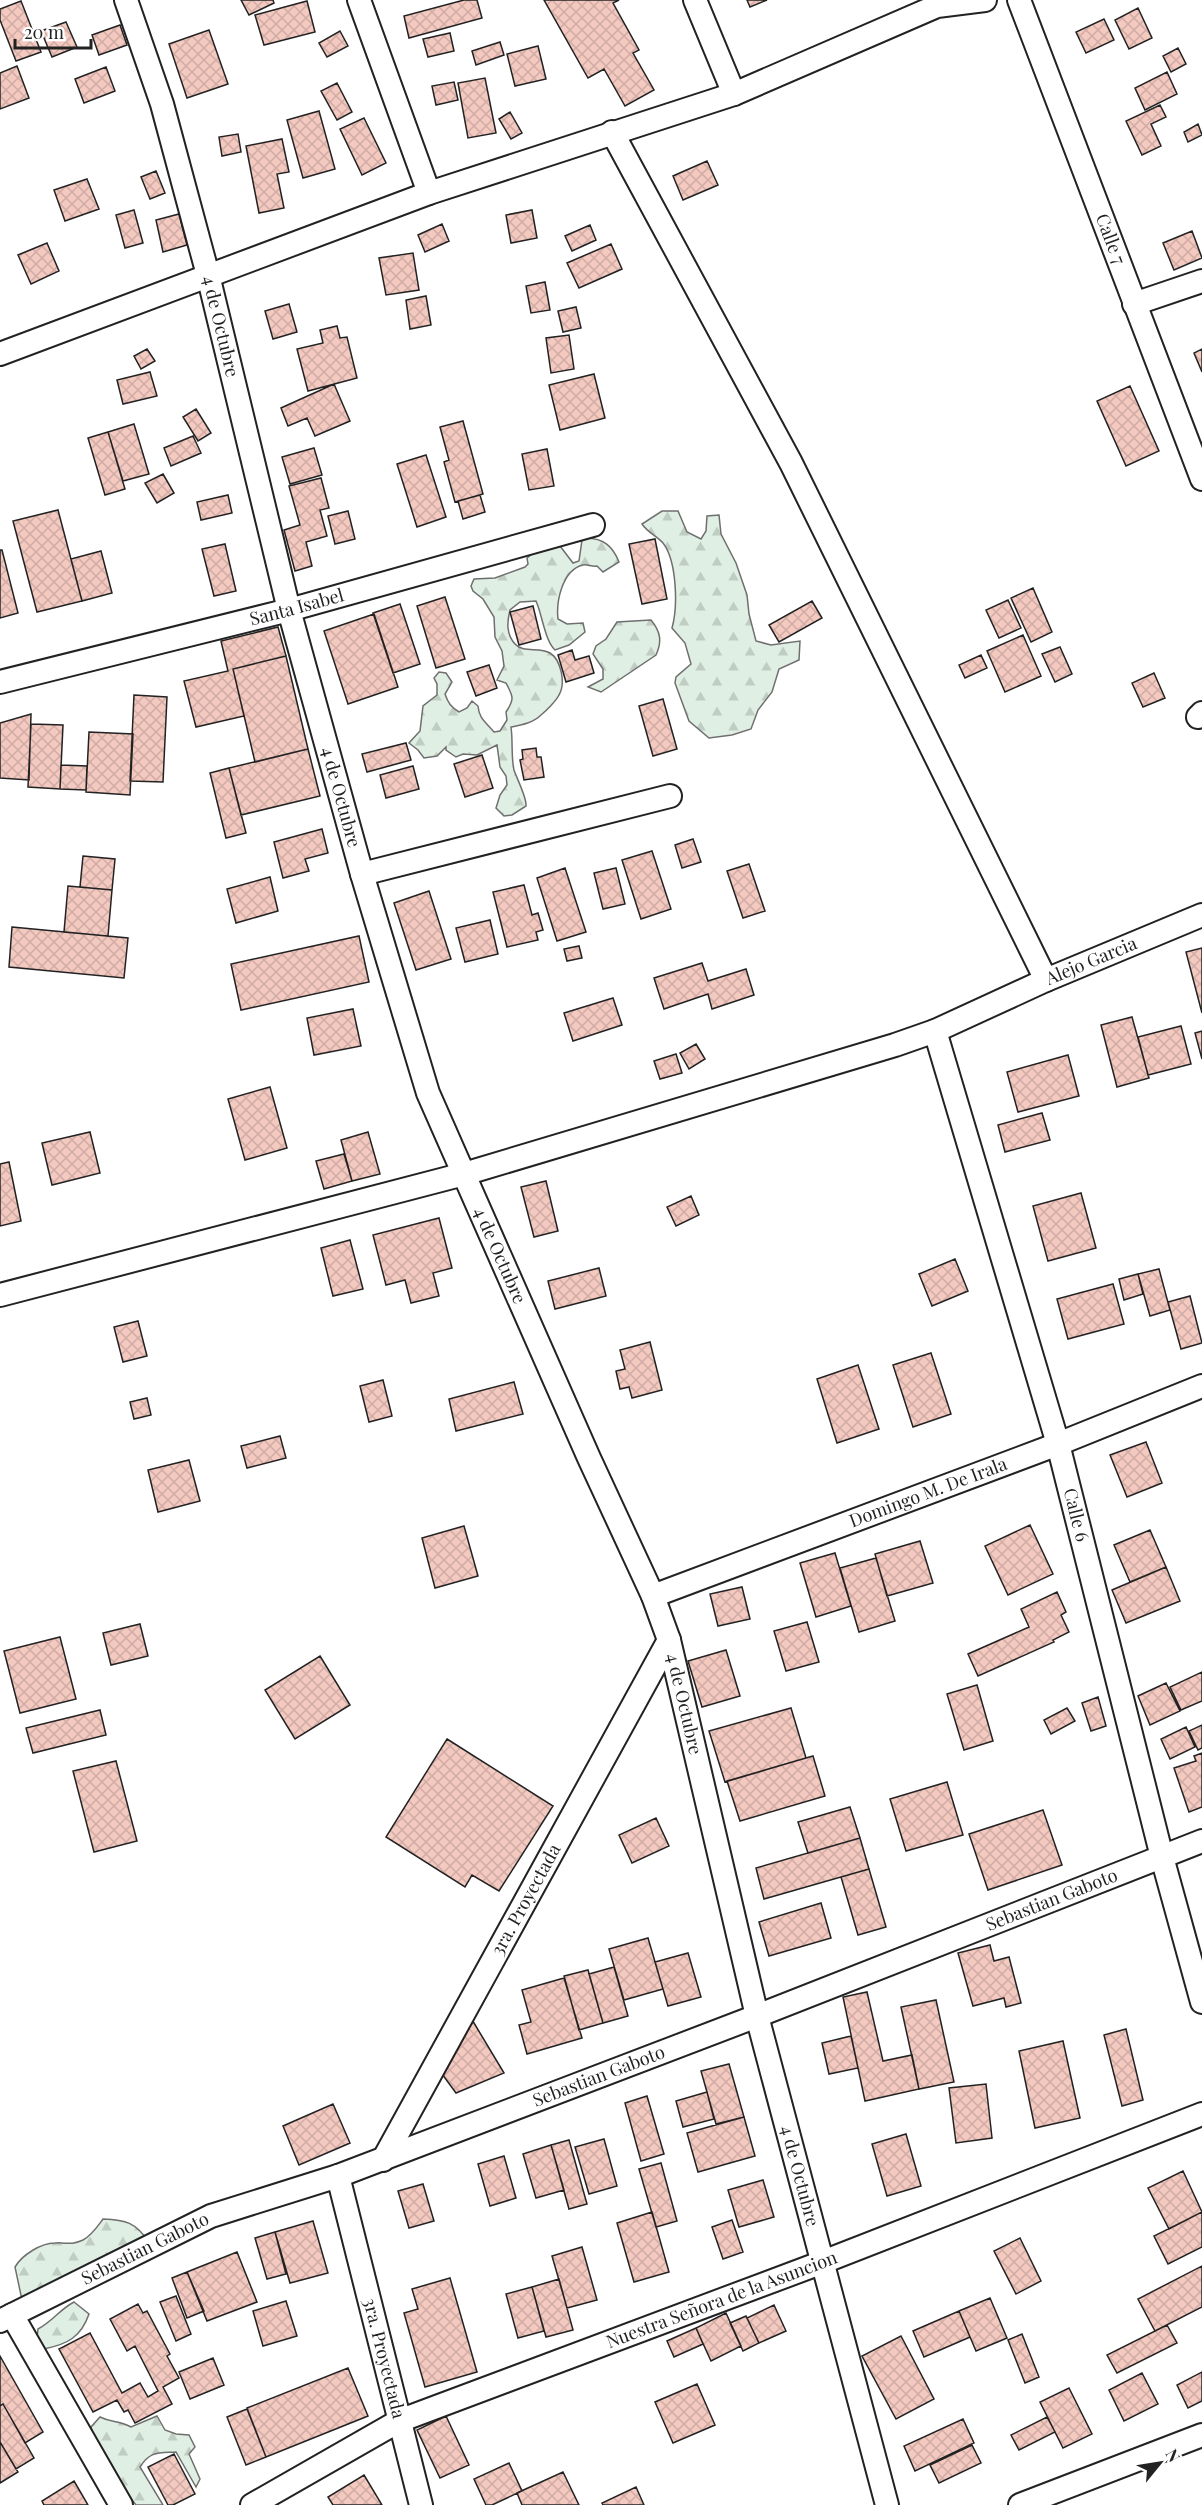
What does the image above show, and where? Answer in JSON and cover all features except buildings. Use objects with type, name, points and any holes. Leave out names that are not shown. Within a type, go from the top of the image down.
[{"type":"street","name":"4 de Octubre","points":[[126,0],[162,104],[208,275],[289,610],[363,874],[428,1093],[589,1458],[653,1596],[669,1640],[757,2016],[886,2505]]},
{"type":"street","points":[[359,0],[429,193]]},
{"type":"street","points":[[695,0],[734,93]]},
{"type":"street","points":[[0,354],[429,193],[734,93],[937,6],[985,0]]},
{"type":"street","name":"Calle 7","points":[[1019,0],[1202,479]]},
{"type":"street","points":[[612,132],[791,463],[1046,980]]},
{"type":"street","points":[[1134,304],[1202,281]]},
{"type":"street","name":"Santa Isabel","points":[[0,682],[289,610],[593,525]]},
{"type":"street","points":[[363,874],[670,796]]},
{"type":"street","name":"Alejo Garcia","points":[[0,1295],[464,1174],[934,1031],[1046,980],[1202,915]]},
{"type":"street","name":"Calle 6","points":[[934,1031],[1058,1444],[1162,1857],[1202,2002]]},
{"type":"street","name":"Domingo M. De Irala","points":[[653,1596],[1058,1444],[1202,1386]]},
{"type":"street","name":"3ra. Proyectada","points":[[382,2160],[669,1640]]},
{"type":"street","name":"Sebastian Gaboto","points":[[6,2318],[211,2216],[382,2160],[1202,1841]]},
{"type":"street","name":"Nuestra Señora de la Asuncion","points":[[252,2505],[399,2421],[823,2262],[1202,2114]]},
{"type":"street","name":"3ra. Proyectada","points":[[338,2176],[421,2505]]},
{"type":"street","points":[[6,2318],[121,2505]]},
{"type":"street","points":[[1020,2505],[1202,2435]]},
{"type":"green space","points":[[662,511],[678,511],[687,532],[701,539],[706,531],[707,516],[719,515],[721,534],[736,563],[747,595],[756,641],[771,645],[800,641],[799,660],[779,669],[772,692],[758,710],[751,729],[732,735],[709,738],[689,721],[675,683],[676,677],[691,664],[685,643],[672,628],[675,608],[674,572],[668,551],[663,543],[642,524]]},
{"type":"green space","points":[[586,538],[607,544],[619,562],[603,572],[597,566],[583,565],[570,573],[565,580],[559,596],[558,619],[567,624],[583,623],[585,632],[569,645],[555,650],[549,640],[536,601],[520,602],[510,610],[508,628],[512,640],[523,649],[546,651],[554,656],[560,666],[562,684],[556,700],[538,718],[511,727],[513,765],[526,806],[512,815],[504,816],[496,808],[500,795],[507,785],[506,776],[500,767],[497,745],[477,755],[463,754],[456,757],[446,750],[446,747],[437,756],[424,758],[409,743],[420,731],[423,706],[437,695],[437,684],[434,678],[439,672],[446,673],[452,682],[445,694],[452,706],[459,712],[467,708],[472,701],[478,706],[481,717],[494,732],[500,731],[507,720],[506,712],[512,698],[506,683],[497,680],[504,666],[502,651],[495,637],[494,617],[483,599],[473,591],[471,586],[474,579],[495,578],[525,567],[528,564],[527,558],[546,546],[560,546],[573,563],[579,561],[582,540]]},
{"type":"green space","points":[[651,620],[660,637],[656,655],[601,692],[588,687],[603,679],[603,669],[593,654],[596,646],[606,639],[617,622]]},
{"type":"green space","points":[[103,2219],[129,2223],[139,2230],[149,2242],[22,2300],[15,2267],[22,2258],[32,2250],[44,2245],[79,2242],[92,2233]]},
{"type":"green space","points":[[74,2302],[89,2314],[86,2322],[78,2334],[67,2342],[44,2349],[37,2338],[38,2329]]},
{"type":"green space","points":[[157,2416],[165,2430],[189,2435],[195,2447],[189,2454],[200,2479],[196,2487],[176,2452],[151,2455],[140,2467],[163,2505],[136,2505],[103,2460],[91,2427],[100,2417],[131,2427]]}]
